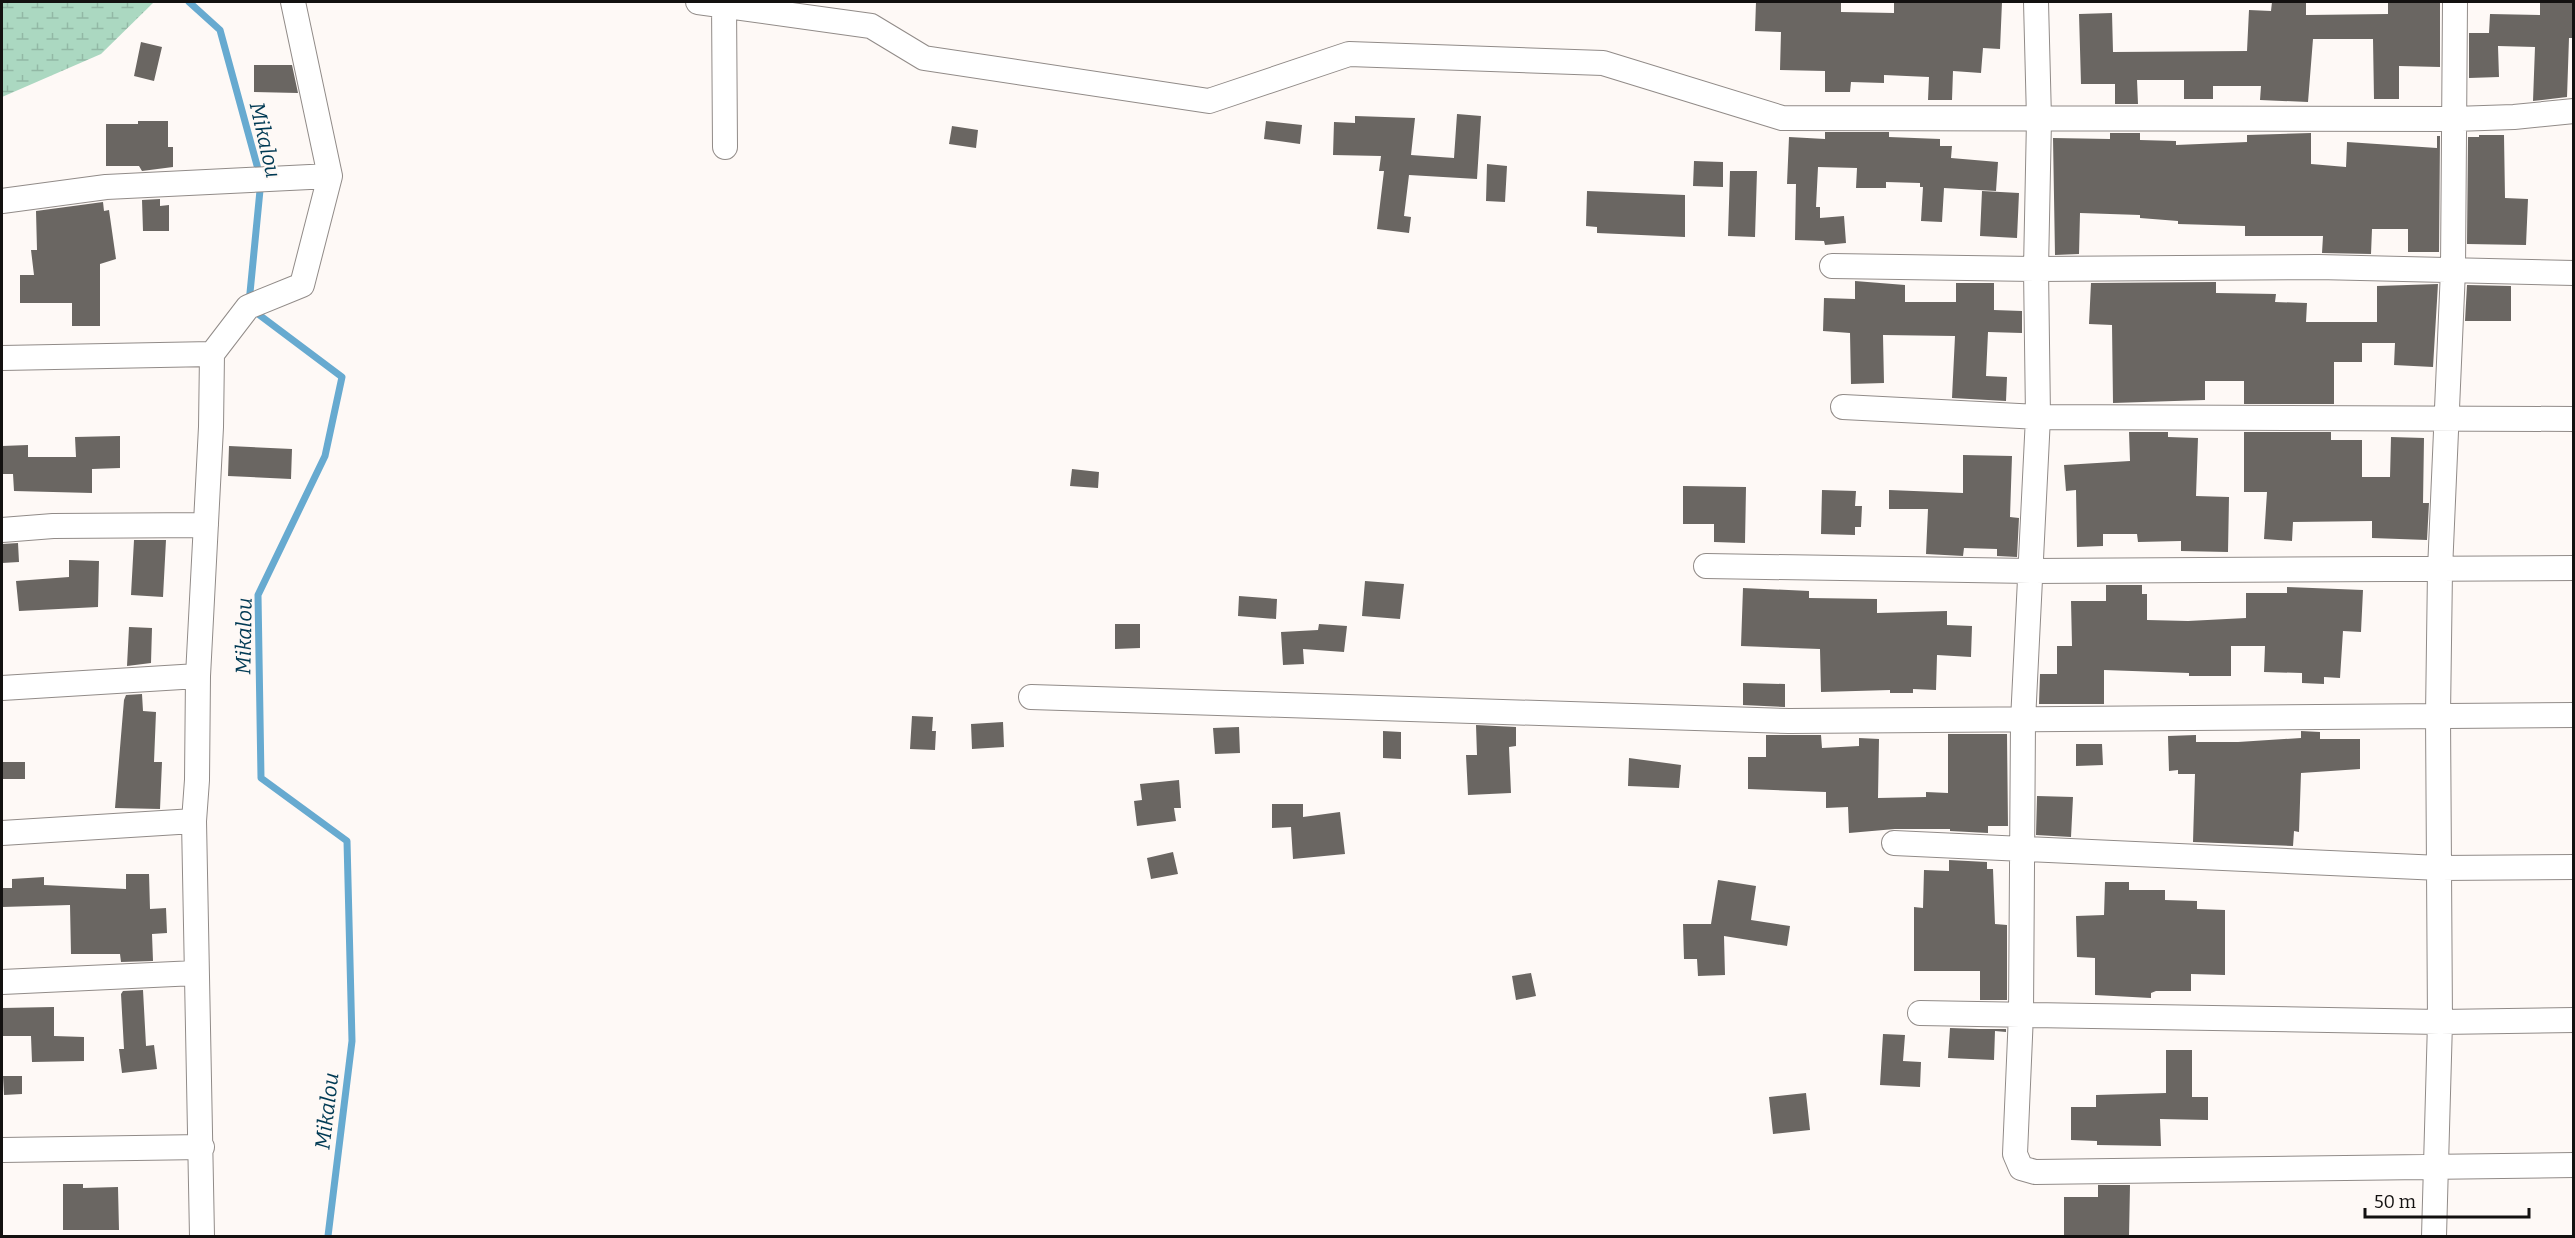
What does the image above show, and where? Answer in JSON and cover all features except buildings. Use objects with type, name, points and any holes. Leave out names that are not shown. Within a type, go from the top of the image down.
[{"type":"street","points":[[202,1236],[194,821],[212,354],[248,307],[302,285],[330,176],[293,2]]},
{"type":"street","points":[[698,2],[871,26],[924,58],[1209,101],[1349,54],[1603,63],[1782,118],[2454,119],[2514,117],[2574,111]]},
{"type":"street","points":[[2036,2],[2039,119],[2036,269],[2038,417],[2023,721],[2021,1014],[2015,1154],[2021,1168],[2035,1172],[2574,1165]]},
{"type":"street","points":[[2434,1236],[2434,1166],[2440,1022],[2438,715],[2440,570],[2453,270],[2455,2]]},
{"type":"street","points":[[724,4],[725,147]]},
{"type":"street","points":[[2,201],[106,187],[330,176]]},
{"type":"street","points":[[1832,266],[2036,269],[2318,267],[2574,273]]},
{"type":"street","points":[[2,358],[212,354]]},
{"type":"street","points":[[1844,407],[2038,417],[2574,419]]},
{"type":"street","points":[[2,530],[54,526],[206,525]]},
{"type":"street","points":[[1706,566],[2031,571],[2574,568]]},
{"type":"street","points":[[2,688],[198,676]]},
{"type":"street","points":[[1031,697],[1790,721],[2574,715]]},
{"type":"street","points":[[2,833],[194,821]]},
{"type":"street","points":[[1894,843],[2440,868],[2574,867]]},
{"type":"street","points":[[2,982],[196,973]]},
{"type":"street","points":[[1920,1014],[2440,1022],[2574,1020]]},
{"type":"street","points":[[2,1149],[202,1147]]},
{"type":"green space","points":[[2,2],[154,2],[101,54],[2,97]]},
{"type":"waterway","name":"Mikalou","points":[[189,2],[220,30],[261,180],[249,303]]},
{"type":"waterway","name":"Mikalou","points":[[254,311],[342,377],[325,456],[258,595],[261,778],[347,841],[352,1041],[328,1236]]}]
